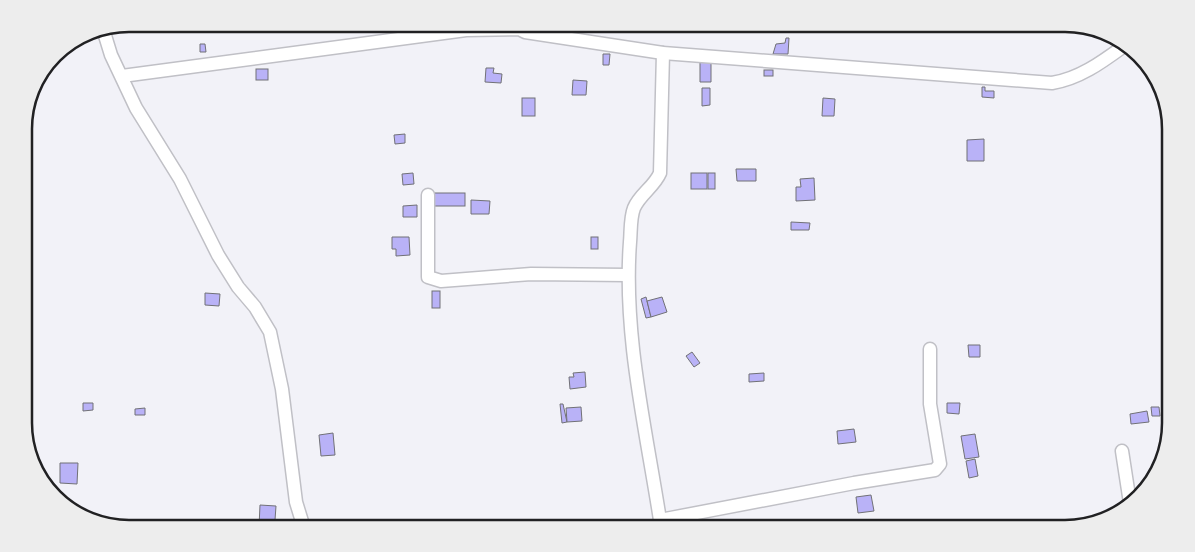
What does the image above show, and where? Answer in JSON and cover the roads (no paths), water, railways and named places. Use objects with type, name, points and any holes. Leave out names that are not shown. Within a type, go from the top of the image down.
[{"type":"street","points":[[122,76],[451,32]]},
{"type":"street","points":[[525,32],[663,53],[1052,83],[1067,81],[1080,75],[1119,49]]},
{"type":"street","points":[[104,36],[111,55],[136,108],[180,179],[218,255],[238,287],[256,307],[270,332],[282,389],[296,502],[301,520]]},
{"type":"street","points":[[661,519],[634,352],[628,275],[633,210],[641,196],[656,183],[660,173],[663,53]]},
{"type":"street","points":[[428,196],[428,277],[441,281],[531,274],[628,275]]},
{"type":"street","points":[[683,519],[854,483],[935,470],[940,464],[930,404],[930,350]]},
{"type":"street","points":[[1122,451],[1129,495]]}]
